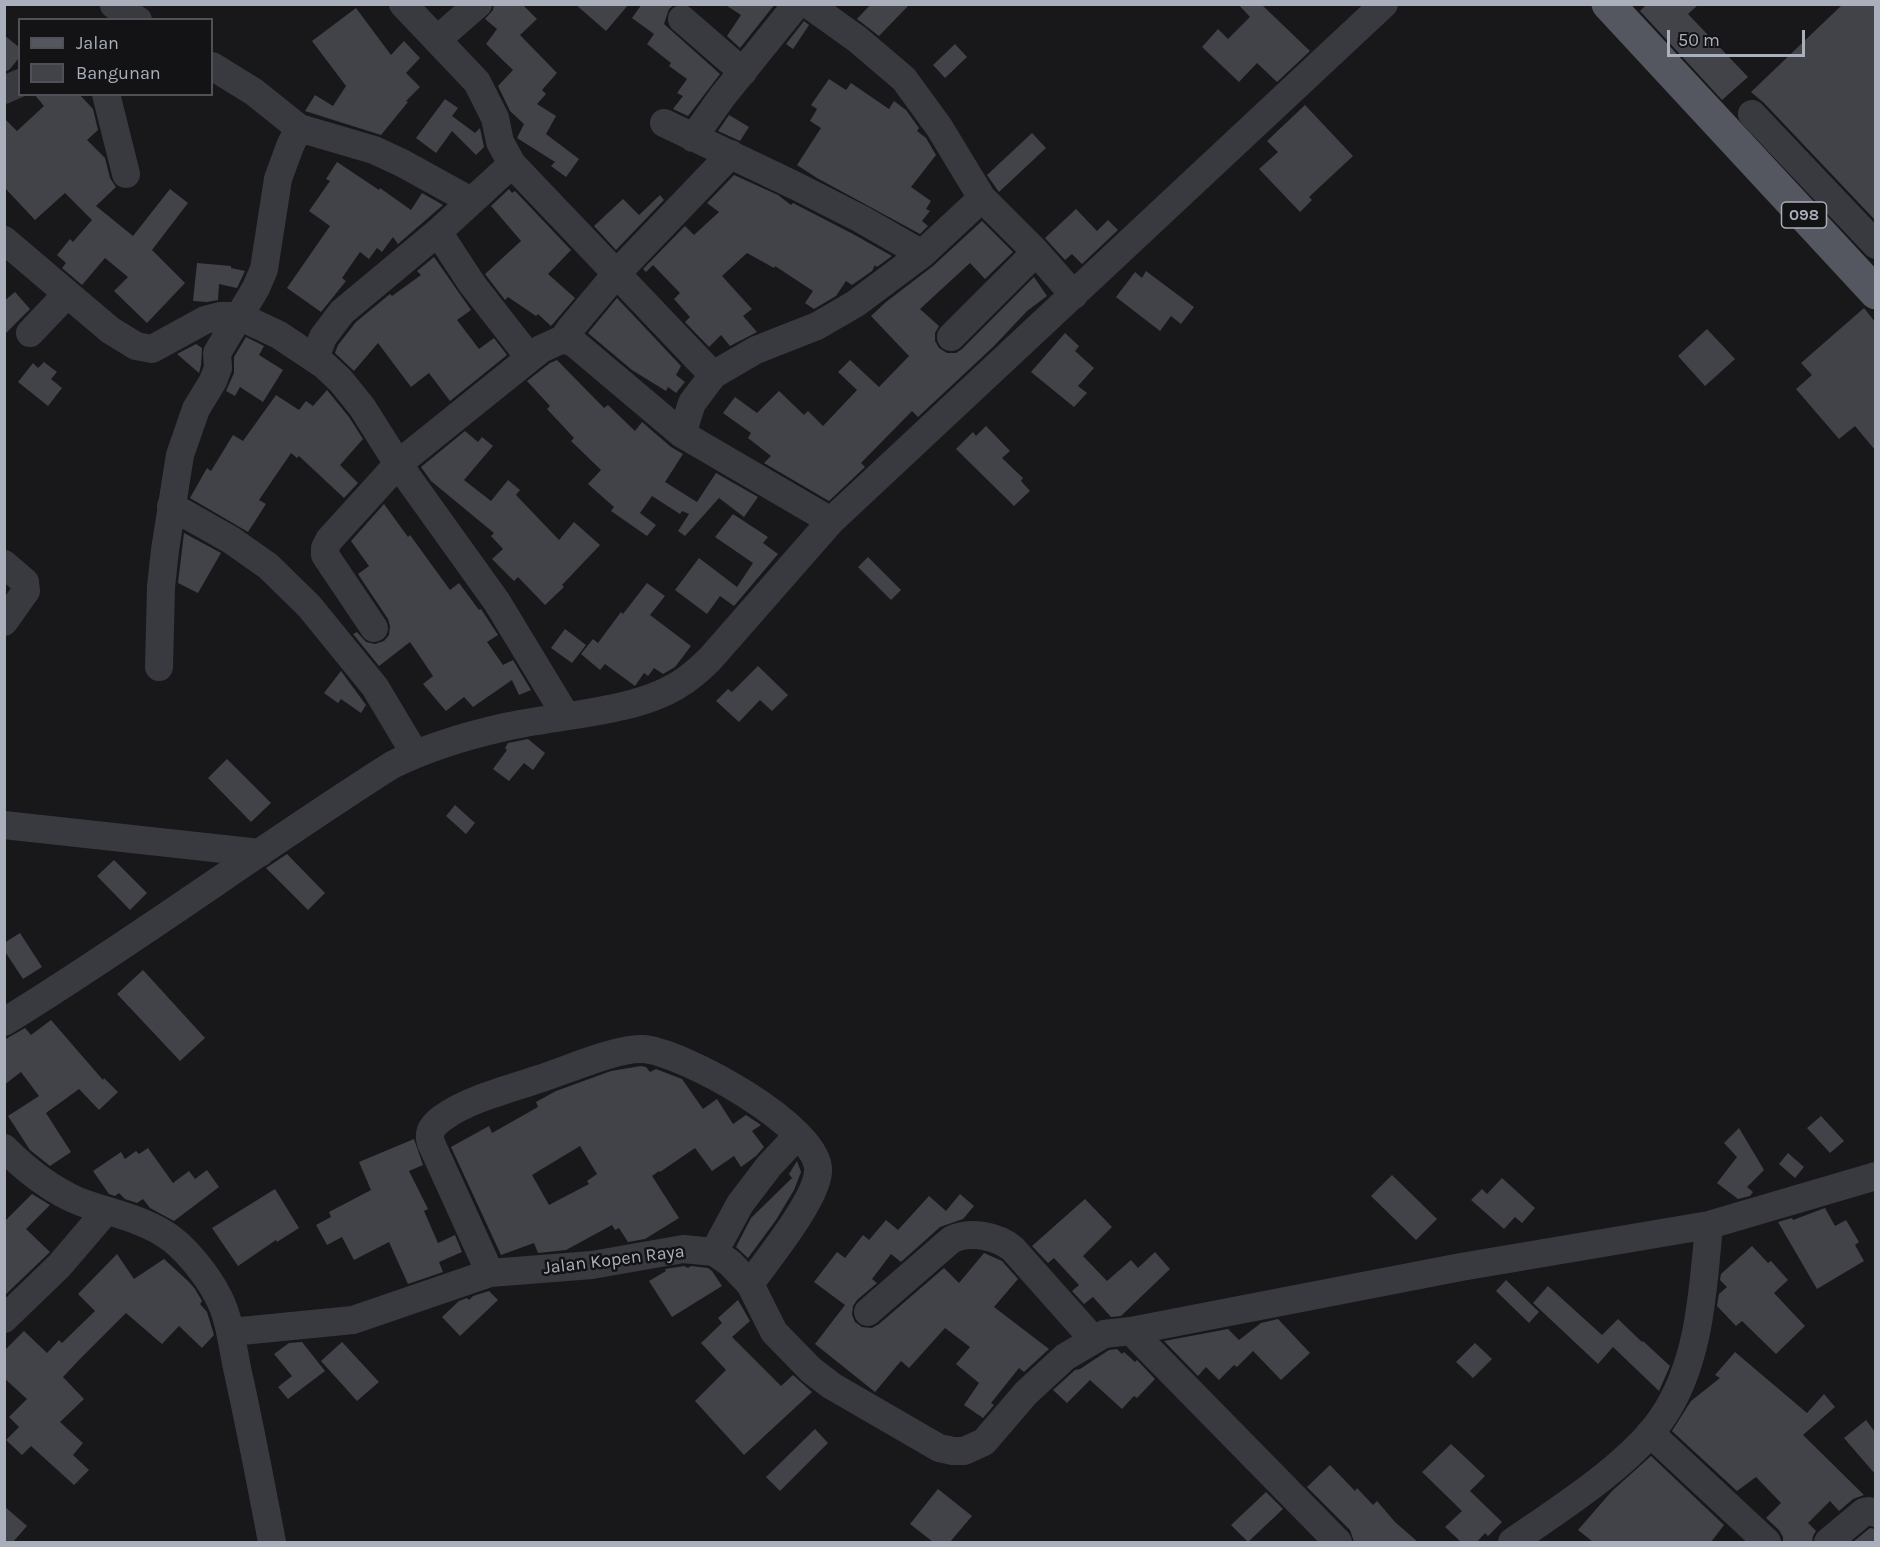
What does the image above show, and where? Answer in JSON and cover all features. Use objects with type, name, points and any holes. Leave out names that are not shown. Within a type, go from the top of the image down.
[{"type":"main road","name":"098","points":[[1608,4],[1704,106],[1742,126],[1872,283]]},
{"type":"street","points":[[404,4],[477,82],[495,118],[500,142],[512,164],[713,375]]},
{"type":"street","points":[[438,39],[478,4]]},
{"type":"street","points":[[693,138],[797,4]]},
{"type":"street","points":[[808,4],[857,39],[904,79],[934,120],[982,198],[1036,252],[1074,295]]},
{"type":"street","points":[[4,1022],[68,983],[368,780],[415,754],[454,740],[496,729],[646,700],[688,679],[710,659],[831,521],[1384,4]]},
{"type":"street","points":[[102,18],[114,5],[135,18]]},
{"type":"street","points":[[682,20],[743,72]]},
{"type":"street","points":[[213,67],[254,92],[299,128],[374,150],[471,201]]},
{"type":"street","points":[[4,90],[18,84]]},
{"type":"street","points":[[106,96],[126,174]]},
{"type":"street","points":[[664,123],[861,219],[922,255]]},
{"type":"street","points":[[1742,126],[1875,245]]},
{"type":"street","points":[[159,667],[161,587],[171,506],[186,434],[196,409],[218,368],[220,348],[264,269],[278,179],[299,128]]},
{"type":"street","points":[[374,628],[325,555],[325,548],[329,540],[398,464],[529,357],[544,347],[563,339],[617,273],[730,154]]},
{"type":"street","points":[[315,358],[329,328],[351,303],[438,232],[512,164]]},
{"type":"street","points":[[682,434],[692,403],[713,375],[756,350],[817,326],[855,304],[922,255],[982,198]]},
{"type":"street","points":[[438,232],[472,285],[529,357]]},
{"type":"street","points":[[4,240],[120,338],[146,349],[166,343],[205,320],[220,316],[239,316],[279,335],[333,372],[353,395],[398,464],[497,602],[566,716]]},
{"type":"street","points":[[951,337],[1036,252]]},
{"type":"street","points":[[30,333],[67,294]]},
{"type":"street","points":[[563,339],[581,348],[682,434],[831,521]]},
{"type":"street","points":[[171,506],[231,540],[268,566],[309,606],[375,687],[415,754]]},
{"type":"street","points":[[4,564],[25,582],[26,591],[4,622]]},
{"type":"street","points":[[4,825],[260,853]]},
{"type":"street","points":[[490,1273],[430,1140],[430,1132],[438,1121],[461,1108],[618,1053],[641,1048],[659,1052],[734,1086],[774,1111],[798,1135],[816,1160],[819,1172],[803,1210],[750,1284]]},
{"type":"street","points":[[798,1135],[769,1166],[740,1203],[714,1252],[730,1263],[750,1284],[774,1332],[811,1370],[832,1386],[939,1448],[953,1451],[964,1451],[984,1442],[1026,1393],[1065,1356],[1104,1334],[1131,1331],[1461,1267],[1709,1225],[1875,1176]]},
{"type":"street","points":[[11,1154],[45,1183],[79,1201],[156,1229],[186,1252],[220,1298],[231,1332],[272,1542]]},
{"type":"street","points":[[4,1319],[59,1266],[106,1211]]},
{"type":"street","points":[[1512,1542],[1615,1467],[1662,1418],[1678,1389],[1691,1352],[1700,1306],[1709,1225]]},
{"type":"street","points":[[868,1312],[951,1240],[962,1235],[972,1235],[999,1239],[1014,1249],[1093,1339]]},
{"type":"street","name":"Jalan Kopen Raya","points":[[231,1332],[353,1320],[490,1273],[592,1265],[683,1249],[714,1252]]},
{"type":"street","points":[[1131,1331],[1338,1542]]},
{"type":"street","points":[[1650,1432],[1767,1542]]},
{"type":"street","points":[[1828,1542],[1865,1512],[1875,1513]]},
{"type":"building","points":[[494,4],[522,4],[537,19],[520,35],[557,73],[542,90],[546,94],[537,104],[556,116],[546,134],[579,159],[566,177],[551,166],[555,162],[517,138],[524,124],[510,111],[498,86],[513,70],[486,44],[497,29],[485,19],[493,10]]},
{"type":"building","points":[[575,4],[629,4],[606,31]]},
{"type":"building","points":[[642,4],[675,4],[669,9],[664,24],[720,74],[688,116],[673,109],[683,96],[677,93],[687,79],[669,66],[671,63],[647,44],[654,34],[632,18]]},
{"type":"building","points":[[724,4],[775,4],[740,48],[727,36],[741,15]]},
{"type":"building","points":[[871,4],[910,4],[879,36],[857,19]]},
{"type":"building","points":[[1238,4],[1261,4],[1310,51],[1277,82],[1257,63],[1239,82],[1202,47],[1218,29],[1228,39],[1250,17]]},
{"type":"building","points":[[1647,4],[1699,4],[1688,14],[1748,77],[1722,100],[1640,11]]},
{"type":"building","points":[[1843,4],[1875,4],[1875,220],[1751,92]]},
{"type":"building","points":[[356,8],[391,55],[404,41],[420,58],[406,73],[420,87],[406,101],[408,102],[381,135],[305,111],[315,95],[333,106],[346,86],[312,41]]},
{"type":"building","points":[[804,21],[809,25],[793,49],[786,44]]},
{"type":"building","points":[[4,35],[18,46],[18,59],[9,70],[4,72]]},
{"type":"building","points":[[955,44],[967,57],[945,78],[933,65]]},
{"type":"building","points":[[829,79],[846,90],[851,83],[889,109],[894,101],[906,110],[919,128],[917,131],[926,138],[936,155],[911,187],[931,201],[926,209],[930,211],[922,221],[928,226],[920,234],[797,165],[821,128],[810,121],[817,109],[811,105]]},
{"type":"building","points":[[36,96],[81,96],[93,109],[98,130],[87,140],[105,158],[110,178],[116,187],[96,206],[133,236],[170,189],[188,203],[152,250],[185,283],[147,323],[114,291],[128,277],[105,258],[82,285],[62,268],[66,263],[57,255],[70,239],[73,242],[92,220],[65,193],[35,220],[4,187],[4,118],[17,131],[44,106]]},
{"type":"building","points":[[445,99],[458,108],[452,116],[475,133],[480,128],[484,147],[476,155],[452,131],[436,153],[416,138]]},
{"type":"building","points":[[1305,105],[1353,156],[1309,197],[1312,200],[1300,212],[1259,169],[1278,152],[1267,141]]},
{"type":"building","points":[[729,115],[749,127],[740,141],[718,131]]},
{"type":"building","points":[[1032,133],[1046,148],[999,192],[987,175]]},
{"type":"building","points":[[337,162],[411,210],[422,193],[443,205],[398,244],[393,237],[382,252],[377,248],[369,259],[360,252],[342,278],[346,281],[321,312],[287,288],[330,226],[309,211],[330,181],[326,179]]},
{"type":"building","points":[[734,175],[778,195],[791,205],[793,203],[892,256],[877,267],[875,265],[872,271],[852,285],[846,281],[836,296],[814,309],[805,303],[813,291],[775,266],[774,268],[747,253],[722,276],[752,309],[743,316],[757,332],[730,346],[721,335],[709,347],[685,322],[690,317],[674,299],[680,293],[653,265],[646,272],[643,269],[685,226],[694,235],[719,212],[707,203]]},
{"type":"building","points":[[509,189],[512,193],[515,191],[571,250],[548,274],[575,298],[551,326],[538,314],[536,316],[508,297],[505,300],[485,274],[521,241],[491,206]]},
{"type":"building","points":[[660,195],[664,200],[616,250],[594,226],[623,199],[639,215]]},
{"type":"building","points":[[1076,209],[1097,231],[1108,220],[1118,230],[1082,264],[1072,254],[1065,260],[1045,238]]},
{"type":"building","points":[[982,221],[1013,252],[985,279],[970,263],[920,309],[939,326],[935,333],[935,341],[939,348],[947,353],[956,353],[962,349],[1034,277],[1047,296],[1027,311],[994,346],[918,417],[912,411],[861,463],[865,467],[829,501],[764,463],[771,456],[748,438],[751,433],[723,413],[735,397],[757,413],[779,391],[804,415],[808,411],[823,426],[857,390],[838,372],[850,360],[879,387],[909,356],[871,316],[933,266]]},
{"type":"building","points":[[434,257],[471,310],[457,320],[479,349],[494,338],[507,355],[450,401],[429,373],[411,387],[378,343],[354,371],[335,353],[338,345],[356,322],[390,294],[392,296],[421,275],[417,271]]},
{"type":"building","points":[[197,263],[231,266],[231,268],[245,271],[237,288],[219,284],[218,300],[193,301]]},
{"type":"building","points":[[1146,271],[1194,307],[1181,324],[1171,316],[1160,331],[1116,297],[1135,272],[1142,278]]},
{"type":"building","points":[[15,292],[30,309],[4,335],[4,301]]},
{"type":"building","points":[[617,298],[681,366],[676,375],[685,382],[676,393],[668,387],[666,391],[632,370],[588,333]]},
{"type":"building","points":[[1864,308],[1875,322],[1875,450],[1855,426],[1839,439],[1796,389],[1812,375],[1801,363]]},
{"type":"building","points":[[1707,329],[1735,359],[1705,386],[1678,356]]},
{"type":"building","points":[[1065,333],[1079,346],[1075,351],[1094,368],[1078,386],[1087,393],[1074,407],[1031,372]]},
{"type":"building","points":[[246,337],[264,346],[259,355],[283,370],[263,402],[240,387],[235,396],[226,391],[234,373],[234,357]]},
{"type":"building","points":[[196,344],[202,348],[199,373],[177,354]]},
{"type":"building","points":[[557,360],[604,408],[608,405],[635,431],[642,422],[671,447],[683,454],[665,482],[697,502],[716,473],[758,497],[744,517],[719,498],[685,536],[678,531],[689,514],[682,511],[680,514],[652,496],[640,513],[656,525],[647,536],[611,511],[614,507],[588,484],[601,470],[571,441],[574,438],[547,409],[550,406],[527,381]]},
{"type":"building","points":[[44,362],[57,372],[51,379],[62,388],[48,406],[18,382],[33,363],[38,368]]},
{"type":"building","points":[[327,390],[363,439],[340,465],[358,483],[344,498],[299,456],[297,458],[291,453],[259,500],[266,504],[248,532],[190,498],[207,468],[211,471],[233,435],[243,441],[276,395],[299,410],[306,401],[313,406]]},
{"type":"building","points":[[986,426],[1010,451],[1002,458],[1023,478],[1021,481],[1030,491],[1014,506],[956,449],[973,432],[976,436]]},
{"type":"building","points":[[465,431],[478,442],[482,437],[493,446],[464,480],[491,501],[508,480],[520,490],[516,495],[559,540],[574,522],[600,545],[562,585],[564,587],[545,605],[518,577],[514,581],[492,559],[503,549],[491,536],[494,533],[431,481],[421,467]]},
{"type":"building","points":[[384,504],[450,590],[459,583],[479,610],[481,609],[498,635],[487,642],[503,665],[513,660],[531,690],[519,695],[512,680],[473,707],[464,697],[446,711],[423,684],[433,676],[410,642],[379,666],[353,634],[357,632],[366,642],[375,644],[384,641],[389,635],[388,619],[358,574],[369,566],[351,541]]},
{"type":"building","points":[[733,514],[768,537],[763,543],[778,554],[734,606],[720,596],[707,614],[675,590],[699,558],[737,587],[753,563],[715,537]]},
{"type":"building","points":[[184,533],[221,553],[198,593],[178,583]]},
{"type":"building","points":[[868,557],[901,590],[891,600],[858,567]]},
{"type":"building","points":[[647,583],[665,596],[650,615],[691,646],[675,667],[663,674],[654,668],[648,676],[644,673],[635,686],[605,664],[600,670],[581,654],[593,639],[598,643]]},
{"type":"building","points":[[565,629],[586,645],[572,663],[551,648]]},
{"type":"building","points":[[758,666],[788,695],[772,711],[760,700],[739,722],[716,701],[728,689],[732,692]]},
{"type":"building","points":[[341,671],[366,705],[361,713],[341,699],[338,703],[324,693]]},
{"type":"building","points":[[528,739],[545,753],[533,770],[524,763],[509,781],[493,769],[507,750],[505,748],[508,743]]},
{"type":"building","points":[[227,759],[271,803],[251,822],[208,778]]},
{"type":"building","points":[[455,805],[475,823],[466,834],[446,816]]},
{"type":"building","points":[[287,854],[325,893],[308,910],[266,868]]},
{"type":"building","points":[[114,860],[147,893],[130,910],[97,876]]},
{"type":"building","points":[[20,933],[42,967],[23,979],[4,950],[4,943]]},
{"type":"building","points":[[143,970],[205,1038],[180,1061],[117,994]]},
{"type":"building","points":[[51,1020],[103,1080],[104,1078],[118,1092],[99,1110],[79,1089],[46,1113],[71,1152],[50,1166],[30,1150],[8,1116],[39,1096],[21,1072],[4,1085],[4,1040],[25,1028],[31,1035]]},
{"type":"building","points":[[641,1066],[646,1067],[650,1072],[656,1069],[682,1079],[703,1109],[717,1099],[733,1124],[746,1115],[761,1125],[752,1131],[764,1147],[741,1167],[734,1156],[712,1171],[695,1148],[652,1176],[679,1218],[645,1239],[628,1242],[619,1228],[615,1230],[612,1225],[566,1250],[538,1253],[534,1243],[501,1255],[451,1147],[489,1126],[492,1133],[538,1107],[536,1102],[556,1091],[611,1071]],"holes":[[[580,1146],[597,1174],[587,1181],[589,1184],[549,1205],[532,1175]]]},
{"type":"building","points":[[1821,1116],[1844,1141],[1830,1153],[1807,1128]]},
{"type":"building","points":[[1739,1128],[1764,1170],[1747,1187],[1753,1192],[1750,1196],[1738,1199],[1717,1183],[1737,1157],[1724,1143]]},
{"type":"building","points":[[414,1139],[423,1165],[409,1171],[428,1209],[424,1211],[438,1243],[455,1235],[462,1252],[439,1262],[443,1272],[408,1284],[389,1242],[354,1260],[342,1237],[327,1245],[316,1225],[331,1217],[329,1212],[371,1190],[359,1162]]},
{"type":"building","points":[[148,1148],[173,1183],[189,1171],[195,1179],[207,1170],[219,1187],[174,1221],[150,1208],[143,1199],[137,1203],[125,1199],[119,1193],[115,1196],[109,1194],[93,1171],[121,1152],[125,1159],[136,1151],[139,1154]]},
{"type":"building","points":[[1788,1153],[1804,1167],[1795,1178],[1779,1164]]},
{"type":"building","points":[[797,1161],[801,1172],[794,1190],[776,1220],[748,1258],[736,1247],[751,1218],[792,1178],[789,1174]]},
{"type":"building","points":[[1392,1175],[1437,1219],[1416,1240],[1371,1196]]},
{"type":"building","points":[[1502,1178],[1535,1208],[1522,1223],[1515,1217],[1504,1229],[1471,1200],[1482,1189],[1487,1194]]},
{"type":"building","points":[[275,1189],[299,1228],[277,1242],[276,1240],[238,1266],[212,1228]]},
{"type":"building","points":[[32,1194],[50,1205],[26,1229],[50,1252],[4,1296],[4,1222]]},
{"type":"building","points":[[960,1194],[974,1206],[963,1219],[940,1227],[901,1262],[891,1254],[872,1279],[877,1283],[853,1306],[852,1315],[855,1322],[862,1327],[872,1328],[944,1268],[959,1283],[984,1253],[1002,1261],[1018,1279],[994,1307],[1049,1349],[1024,1372],[1019,1368],[991,1403],[994,1405],[983,1418],[964,1405],[979,1383],[956,1364],[970,1347],[945,1328],[909,1368],[901,1361],[875,1392],[815,1344],[845,1305],[814,1282],[837,1252],[845,1258],[863,1235],[869,1240],[886,1220],[898,1230],[929,1196],[946,1211]]},
{"type":"building","points":[[1085,1199],[1112,1227],[1083,1256],[1107,1281],[1131,1260],[1138,1268],[1155,1252],[1170,1269],[1121,1316],[1111,1317],[1093,1297],[1084,1304],[1072,1291],[1079,1285],[1054,1258],[1048,1263],[1032,1246]]},
{"type":"building","points":[[1825,1208],[1835,1226],[1846,1220],[1859,1242],[1855,1245],[1864,1261],[1817,1289],[1778,1222],[1792,1218],[1793,1220]]},
{"type":"building","points":[[1752,1246],[1768,1263],[1771,1261],[1788,1280],[1774,1293],[1805,1326],[1776,1354],[1742,1321],[1736,1326],[1717,1306],[1719,1294],[1727,1287],[1720,1280],[1721,1274]]},
{"type":"building","points":[[117,1254],[134,1279],[164,1259],[195,1289],[202,1301],[200,1304],[207,1312],[214,1335],[202,1348],[179,1326],[162,1344],[126,1313],[63,1377],[84,1399],[60,1422],[83,1443],[73,1455],[89,1470],[74,1485],[31,1446],[22,1455],[6,1440],[19,1427],[9,1417],[27,1399],[4,1378],[4,1351],[24,1331],[47,1353],[59,1340],[62,1343],[95,1311],[78,1294]]},
{"type":"building","points":[[684,1266],[708,1268],[722,1286],[672,1317],[649,1281],[666,1271],[665,1269]]},
{"type":"building","points":[[1506,1280],[1539,1312],[1529,1323],[1496,1291]]},
{"type":"building","points":[[1548,1286],[1602,1335],[1618,1319],[1670,1366],[1659,1391],[1613,1347],[1598,1364],[1533,1303]]},
{"type":"building","points":[[489,1291],[498,1300],[460,1336],[442,1317],[459,1301],[467,1298],[469,1300],[473,1296]]},
{"type":"building","points":[[738,1300],[750,1321],[732,1337],[781,1386],[793,1375],[812,1392],[744,1455],[695,1401],[726,1370],[701,1343],[722,1323],[718,1318]]},
{"type":"building","points":[[1278,1319],[1310,1353],[1281,1380],[1253,1351],[1219,1380],[1206,1367],[1198,1376],[1164,1341],[1228,1329],[1239,1340],[1261,1323]]},
{"type":"building","points":[[302,1342],[325,1371],[288,1399],[278,1387],[292,1376],[274,1354],[289,1343]]},
{"type":"building","points":[[342,1342],[379,1382],[357,1401],[321,1361]]},
{"type":"building","points":[[1475,1343],[1492,1359],[1473,1378],[1456,1362]]},
{"type":"building","points":[[1117,1349],[1135,1362],[1137,1360],[1155,1379],[1137,1398],[1134,1396],[1122,1409],[1090,1380],[1067,1403],[1053,1390],[1075,1370],[1109,1350]]},
{"type":"building","points":[[1735,1352],[1807,1413],[1824,1394],[1835,1407],[1803,1435],[1864,1495],[1853,1499],[1839,1511],[1830,1501],[1808,1523],[1816,1531],[1812,1542],[1783,1542],[1779,1530],[1766,1518],[1781,1503],[1756,1477],[1737,1491],[1672,1431],[1691,1401],[1720,1378],[1715,1375]]},
{"type":"building","points":[[1866,1420],[1875,1432],[1875,1474],[1844,1438]]},
{"type":"building","points":[[815,1429],[828,1443],[780,1491],[766,1477]]},
{"type":"building","points":[[1451,1444],[1485,1476],[1470,1491],[1502,1522],[1488,1536],[1485,1533],[1477,1542],[1461,1542],[1445,1527],[1462,1511],[1422,1472]]},
{"type":"building","points":[[1651,1456],[1724,1525],[1711,1542],[1593,1542],[1578,1530],[1612,1491]]},
{"type":"building","points":[[1330,1465],[1355,1491],[1357,1488],[1373,1505],[1377,1501],[1395,1522],[1418,1542],[1354,1542],[1350,1530],[1307,1487]]},
{"type":"building","points":[[938,1489],[972,1516],[950,1542],[933,1542],[910,1524]]},
{"type":"building","points":[[1266,1492],[1283,1509],[1248,1542],[1231,1525]]},
{"type":"building","points":[[4,1506],[27,1526],[13,1542],[4,1542]]},
{"type":"building","points":[[1870,1528],[1875,1529],[1875,1542],[1853,1542]]}]
